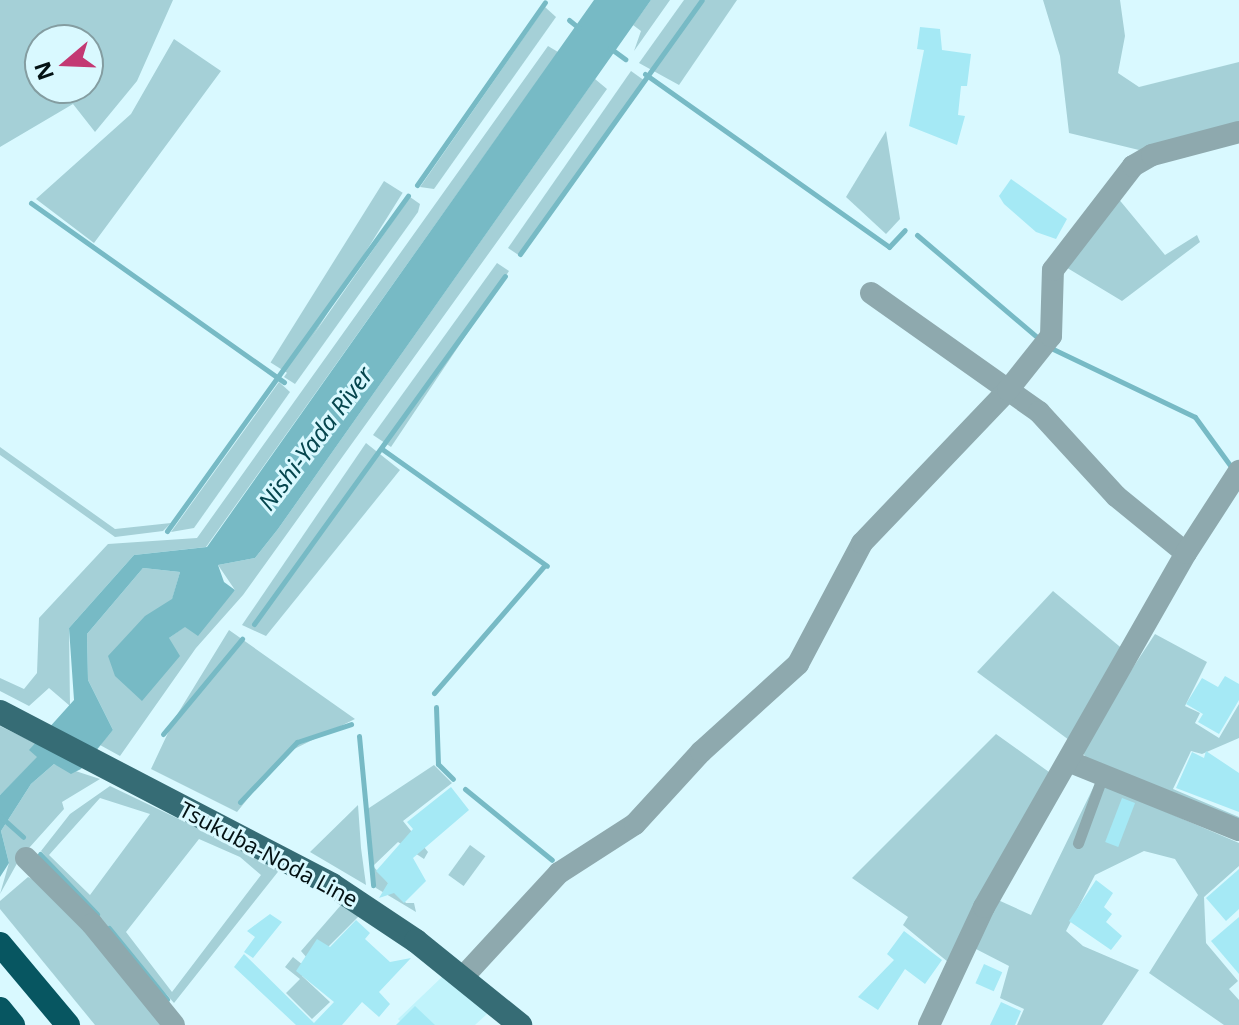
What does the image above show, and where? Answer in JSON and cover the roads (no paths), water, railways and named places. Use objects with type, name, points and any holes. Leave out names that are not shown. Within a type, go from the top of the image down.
[{"type":"highway","points":[[0,944],[68,1025]]},
{"type":"highway","points":[[0,1009],[13,1025]]},
{"type":"main road","name":"Tsukuba-Noda Line","points":[[0,712],[332,885],[463,977],[520,1025]]},
{"type":"street","points":[[463,977],[559,873],[635,824],[701,752],[798,664],[862,543],[1008,390],[1051,336],[1053,270],[1133,166],[1152,155],[1239,132]]},
{"type":"street","points":[[871,293],[1008,390],[1068,438],[1116,496],[1186,553]]},
{"type":"street","points":[[929,1025],[984,907],[1186,553],[1239,471]]},
{"type":"street","points":[[1068,761],[1239,830]]},
{"type":"street","points":[[26,858],[92,924],[174,1025]]},
{"type":"lane","points":[[1078,843],[1103,775]]},
{"type":"water","name":"Nishi-Yada River","points":[[594,0],[651,0],[278,529],[255,558],[218,565],[224,582],[235,590],[198,636],[185,627],[169,638],[180,656],[142,701],[115,676],[108,656],[145,616],[172,599],[180,572],[143,568],[87,634],[88,680],[113,730],[81,769],[71,774],[54,764],[31,784],[1,831],[9,863],[0,877],[0,795],[37,757],[29,750],[74,700],[69,628],[134,555],[207,547]]},
{"type":"waterway","points":[[520,254],[702,0]]},
{"type":"waterway","points":[[417,185],[545,2]]},
{"type":"waterway","points":[[569,20],[579,28]]},
{"type":"waterway","points":[[610,48],[625,59]]},
{"type":"waterway","points":[[645,74],[889,247],[905,230]]},
{"type":"waterway","points":[[167,531],[408,195]]},
{"type":"waterway","points":[[31,203],[284,382]]},
{"type":"waterway","points":[[917,235],[1039,339]]},
{"type":"waterway","points":[[254,624],[505,276]]},
{"type":"waterway","points":[[1053,349],[1195,417],[1232,468]]},
{"type":"waterway","points":[[382,449],[547,566]]},
{"type":"waterway","points":[[434,693],[545,565]]},
{"type":"waterway","points":[[163,734],[242,639]]},
{"type":"waterway","points":[[436,707],[438,764],[453,779]]},
{"type":"waterway","points":[[240,802],[297,742],[351,724]]},
{"type":"waterway","points":[[359,736],[373,885]]},
{"type":"waterway","points":[[465,789],[552,860]]},
{"type":"waterway","points":[[0,816],[23,837]]},
{"type":"waterway","points":[[40,854],[97,914]]},
{"type":"waterway","points":[[109,928],[167,999]]}]
